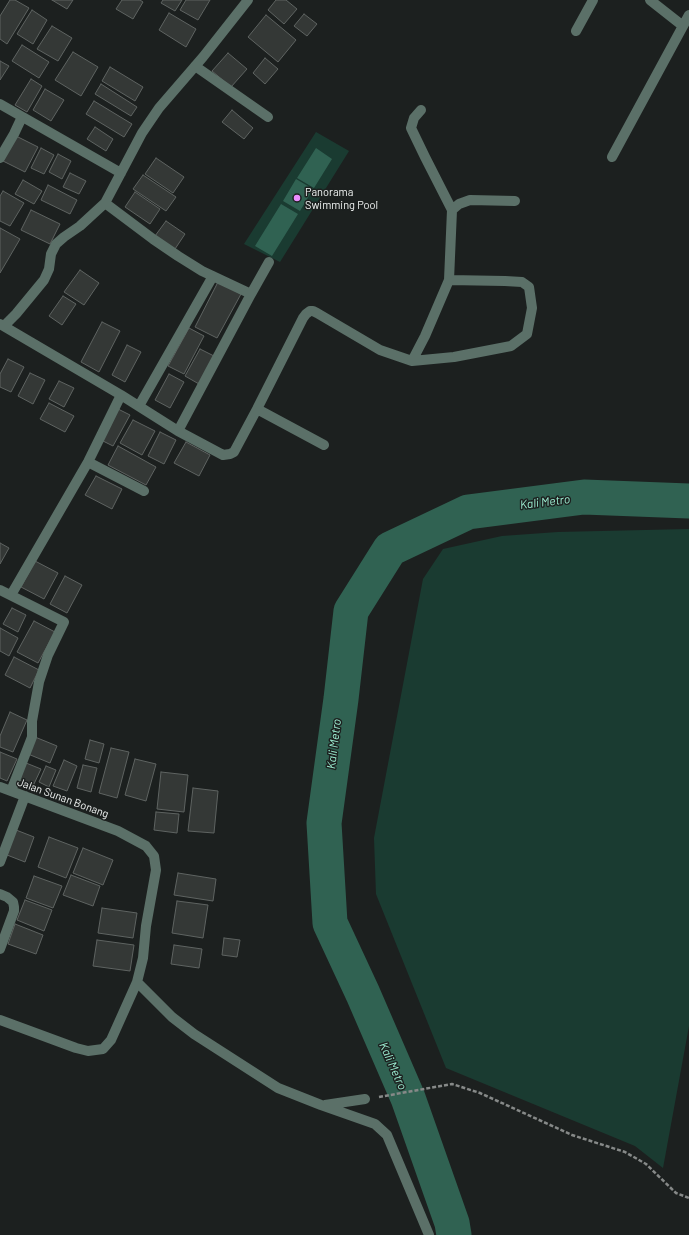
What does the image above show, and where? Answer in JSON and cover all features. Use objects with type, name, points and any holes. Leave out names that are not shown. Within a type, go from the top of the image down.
[{"type":"street","points":[[248,0],[159,108],[142,133],[104,203],[80,226],[56,244],[51,254],[49,269],[44,280],[16,314],[2,325],[121,395],[178,431],[223,455],[234,452],[303,318],[310,311],[318,313],[380,350],[412,361],[454,357],[511,346],[528,334],[532,308],[529,287],[522,282],[504,280],[449,280]]},
{"type":"street","points":[[576,31],[593,0]]},
{"type":"street","points":[[650,0],[683,26]]},
{"type":"street","points":[[612,157],[689,15]]},
{"type":"street","points":[[195,66],[268,117]]},
{"type":"street","points":[[0,104],[121,173]]},
{"type":"street","points":[[412,361],[426,336],[449,280],[452,210],[424,157],[411,128],[414,118],[421,110]]},
{"type":"street","points":[[0,158],[22,117]]},
{"type":"street","points":[[452,210],[459,204],[470,200],[515,201]]},
{"type":"street","points":[[104,203],[178,256],[213,276],[251,294]]},
{"type":"street","points":[[178,431],[269,262]]},
{"type":"street","points":[[139,406],[213,276]]},
{"type":"street","points":[[12,595],[88,462],[121,395]]},
{"type":"street","points":[[257,409],[324,445]]},
{"type":"street","points":[[88,462],[144,491]]},
{"type":"street","points":[[0,590],[64,622],[48,655],[39,682],[32,721],[32,737],[11,791]]},
{"type":"street","name":"Jalan Sunan Bonang","points":[[0,787],[118,831],[146,846],[154,856],[156,870],[146,926],[143,958],[137,982],[111,1040],[103,1049],[88,1051],[76,1048],[0,1020]]},
{"type":"street","points":[[0,862],[24,796]]},
{"type":"street","points":[[0,894],[13,902],[14,907],[14,911],[0,949]]},
{"type":"street","points":[[137,982],[172,1017],[194,1034],[278,1088],[375,1124],[387,1135],[429,1235]]},
{"type":"street","points":[[321,1105],[365,1099]]},
{"type":"path","points":[[365,1099],[452,1084],[480,1093],[572,1135],[625,1152],[646,1164],[676,1193],[689,1198]]},
{"type":"shaded area","name":"Panorama Swimming Pool","points":[[316,132],[349,151],[280,262],[244,244]]},
{"type":"shaded area","points":[[316,148],[332,159],[314,188],[297,178]]},
{"type":"shaded area","points":[[296,179],[313,189],[300,211],[283,201]]},
{"type":"shaded area","points":[[281,204],[298,214],[272,256],[255,246]]},
{"type":"shaded area","points":[[689,529],[689,1026],[663,1168],[635,1146],[446,1068],[376,894],[374,838],[423,579],[443,549],[502,536],[558,532]]},
{"type":"building","points":[[10,0],[15,0],[29,8],[7,44],[0,39],[0,16]]},
{"type":"building","points":[[52,0],[73,0],[67,9]]},
{"type":"building","points":[[122,0],[140,0],[143,2],[133,19],[116,9]]},
{"type":"building","points":[[163,0],[182,0],[175,11],[161,3]]},
{"type":"building","points":[[186,0],[210,0],[198,20],[180,10]]},
{"type":"building","points":[[276,0],[286,0],[297,9],[284,24],[268,10]]},
{"type":"building","points":[[32,10],[47,20],[33,44],[17,34]]},
{"type":"building","points":[[169,13],[196,29],[186,47],[159,30]]},
{"type":"building","points":[[304,14],[317,24],[307,36],[294,26]]},
{"type":"building","points":[[266,15],[296,40],[278,62],[248,37]]},
{"type":"building","points":[[52,26],[72,38],[58,61],[37,49]]},
{"type":"building","points":[[22,45],[49,62],[39,78],[12,61]]},
{"type":"building","points":[[73,52],[98,67],[81,96],[55,80]]},
{"type":"building","points":[[228,53],[247,69],[231,87],[212,71]]},
{"type":"building","points":[[265,58],[278,69],[265,84],[253,73]]},
{"type":"building","points":[[0,61],[9,66],[0,80]]},
{"type":"building","points":[[110,67],[143,87],[135,101],[102,81]]},
{"type":"building","points":[[31,79],[42,86],[27,112],[15,105]]},
{"type":"building","points":[[101,84],[137,107],[131,116],[95,94]]},
{"type":"building","points":[[45,89],[64,100],[51,121],[33,110]]},
{"type":"building","points":[[94,101],[132,124],[124,137],[86,114]]},
{"type":"building","points":[[232,110],[253,128],[244,139],[222,122]]},
{"type":"building","points":[[95,127],[113,139],[106,151],[87,139]]},
{"type":"building","points":[[16,136],[38,147],[25,172],[3,161]]},
{"type":"building","points":[[41,148],[54,155],[44,174],[31,168]]},
{"type":"building","points":[[58,154],[71,161],[62,179],[49,172]]},
{"type":"building","points":[[156,158],[184,177],[173,193],[145,174]]},
{"type":"building","points":[[70,173],[86,181],[79,194],[63,187]]},
{"type":"building","points":[[143,175],[176,197],[166,211],[133,189]]},
{"type":"building","points":[[23,180],[42,191],[34,204],[15,194]]},
{"type":"building","points":[[48,185],[77,200],[70,214],[41,200]]},
{"type":"building","points":[[3,191],[24,203],[10,226],[0,221],[0,196]]},
{"type":"building","points":[[135,192],[160,209],[150,224],[125,207]]},
{"type":"building","points":[[31,210],[60,224],[50,244],[21,230]]},
{"type":"building","points":[[166,221],[185,234],[175,249],[155,236]]},
{"type":"building","points":[[0,228],[20,239],[0,273]]},
{"type":"building","points":[[80,270],[99,283],[84,305],[64,292]]},
{"type":"building","points":[[218,282],[241,294],[217,338],[195,327]]},
{"type":"building","points":[[63,296],[76,304],[62,325],[49,316]]},
{"type":"building","points":[[102,322],[120,331],[99,372],[81,362]]},
{"type":"building","points":[[189,328],[204,336],[184,374],[168,366]]},
{"type":"building","points":[[127,345],[141,352],[125,382],[112,375]]},
{"type":"building","points":[[200,349],[214,356],[199,384],[185,376]]},
{"type":"building","points":[[8,359],[24,367],[11,392],[0,387],[0,374]]},
{"type":"building","points":[[30,373],[45,380],[33,404],[18,396]]},
{"type":"building","points":[[169,374],[184,382],[170,408],[155,400]]},
{"type":"building","points":[[59,381],[74,388],[64,407],[49,399]]},
{"type":"building","points":[[49,403],[74,416],[65,432],[40,419]]},
{"type":"building","points":[[118,409],[130,415],[113,446],[101,440]]},
{"type":"building","points":[[133,420],[155,431],[142,455],[120,443]]},
{"type":"building","points":[[160,432],[176,440],[164,464],[148,456]]},
{"type":"building","points":[[186,442],[210,455],[199,476],[174,463]]},
{"type":"building","points":[[118,446],[156,467],[146,485],[108,465]]},
{"type":"building","points":[[96,476],[122,489],[112,509],[85,495]]},
{"type":"building","points":[[0,543],[9,548],[0,564]]},
{"type":"building","points":[[35,561],[58,573],[44,599],[21,587]]},
{"type":"building","points":[[65,576],[82,585],[67,613],[50,604]]},
{"type":"building","points":[[12,608],[26,615],[18,632],[3,624]]},
{"type":"building","points":[[34,621],[55,632],[38,663],[17,652]]},
{"type":"building","points":[[0,628],[18,638],[9,656],[0,651]]},
{"type":"building","points":[[14,657],[39,670],[30,688],[5,675]]},
{"type":"building","points":[[10,712],[27,720],[13,752],[0,747],[0,736]]},
{"type":"building","points":[[35,737],[57,746],[50,763],[28,754]]},
{"type":"building","points":[[90,740],[104,744],[99,763],[85,759]]},
{"type":"building","points":[[111,748],[129,752],[117,798],[99,793]]},
{"type":"building","points":[[0,752],[17,759],[7,781],[0,778]]},
{"type":"building","points":[[135,759],[156,764],[146,801],[125,795]]},
{"type":"building","points":[[64,760],[77,766],[67,791],[53,786]]},
{"type":"building","points":[[26,763],[41,769],[33,786],[19,780]]},
{"type":"building","points":[[83,765],[97,768],[91,792],[77,788]]},
{"type":"building","points":[[46,766],[56,770],[49,787],[39,782]]},
{"type":"building","points":[[161,772],[188,775],[184,812],[157,809]]},
{"type":"building","points":[[193,788],[218,791],[214,833],[188,831]]},
{"type":"building","points":[[156,812],[179,814],[177,833],[154,830]]},
{"type":"building","points":[[16,830],[34,837],[25,862],[7,855]]},
{"type":"building","points":[[49,837],[78,848],[66,878],[38,867]]},
{"type":"building","points":[[83,848],[113,860],[103,885],[73,873]]},
{"type":"building","points":[[178,873],[216,879],[213,901],[174,895]]},
{"type":"building","points":[[71,875],[100,886],[93,906],[63,895]]},
{"type":"building","points":[[34,876],[62,886],[53,908],[26,898]]},
{"type":"building","points":[[25,900],[52,910],[44,931],[17,920]]},
{"type":"building","points":[[177,901],[208,905],[203,938],[172,933]]},
{"type":"building","points":[[102,908],[137,913],[133,938],[98,933]]},
{"type":"building","points":[[15,924],[43,935],[36,954],[8,944]]},
{"type":"building","points":[[224,938],[240,940],[237,957],[222,955]]},
{"type":"building","points":[[97,940],[134,945],[130,971],[93,966]]},
{"type":"building","points":[[174,945],[202,949],[199,968],[171,964]]},
{"type":"waterway","name":"Kali Metro","points":[[454,1235],[452,1223],[408,1098],[363,994],[330,923],[324,823],[351,611],[390,549],[468,512],[584,497],[689,501]]},
{"type":"place","name":"Panorama Swimming Pool","points":[[297,198]]}]
